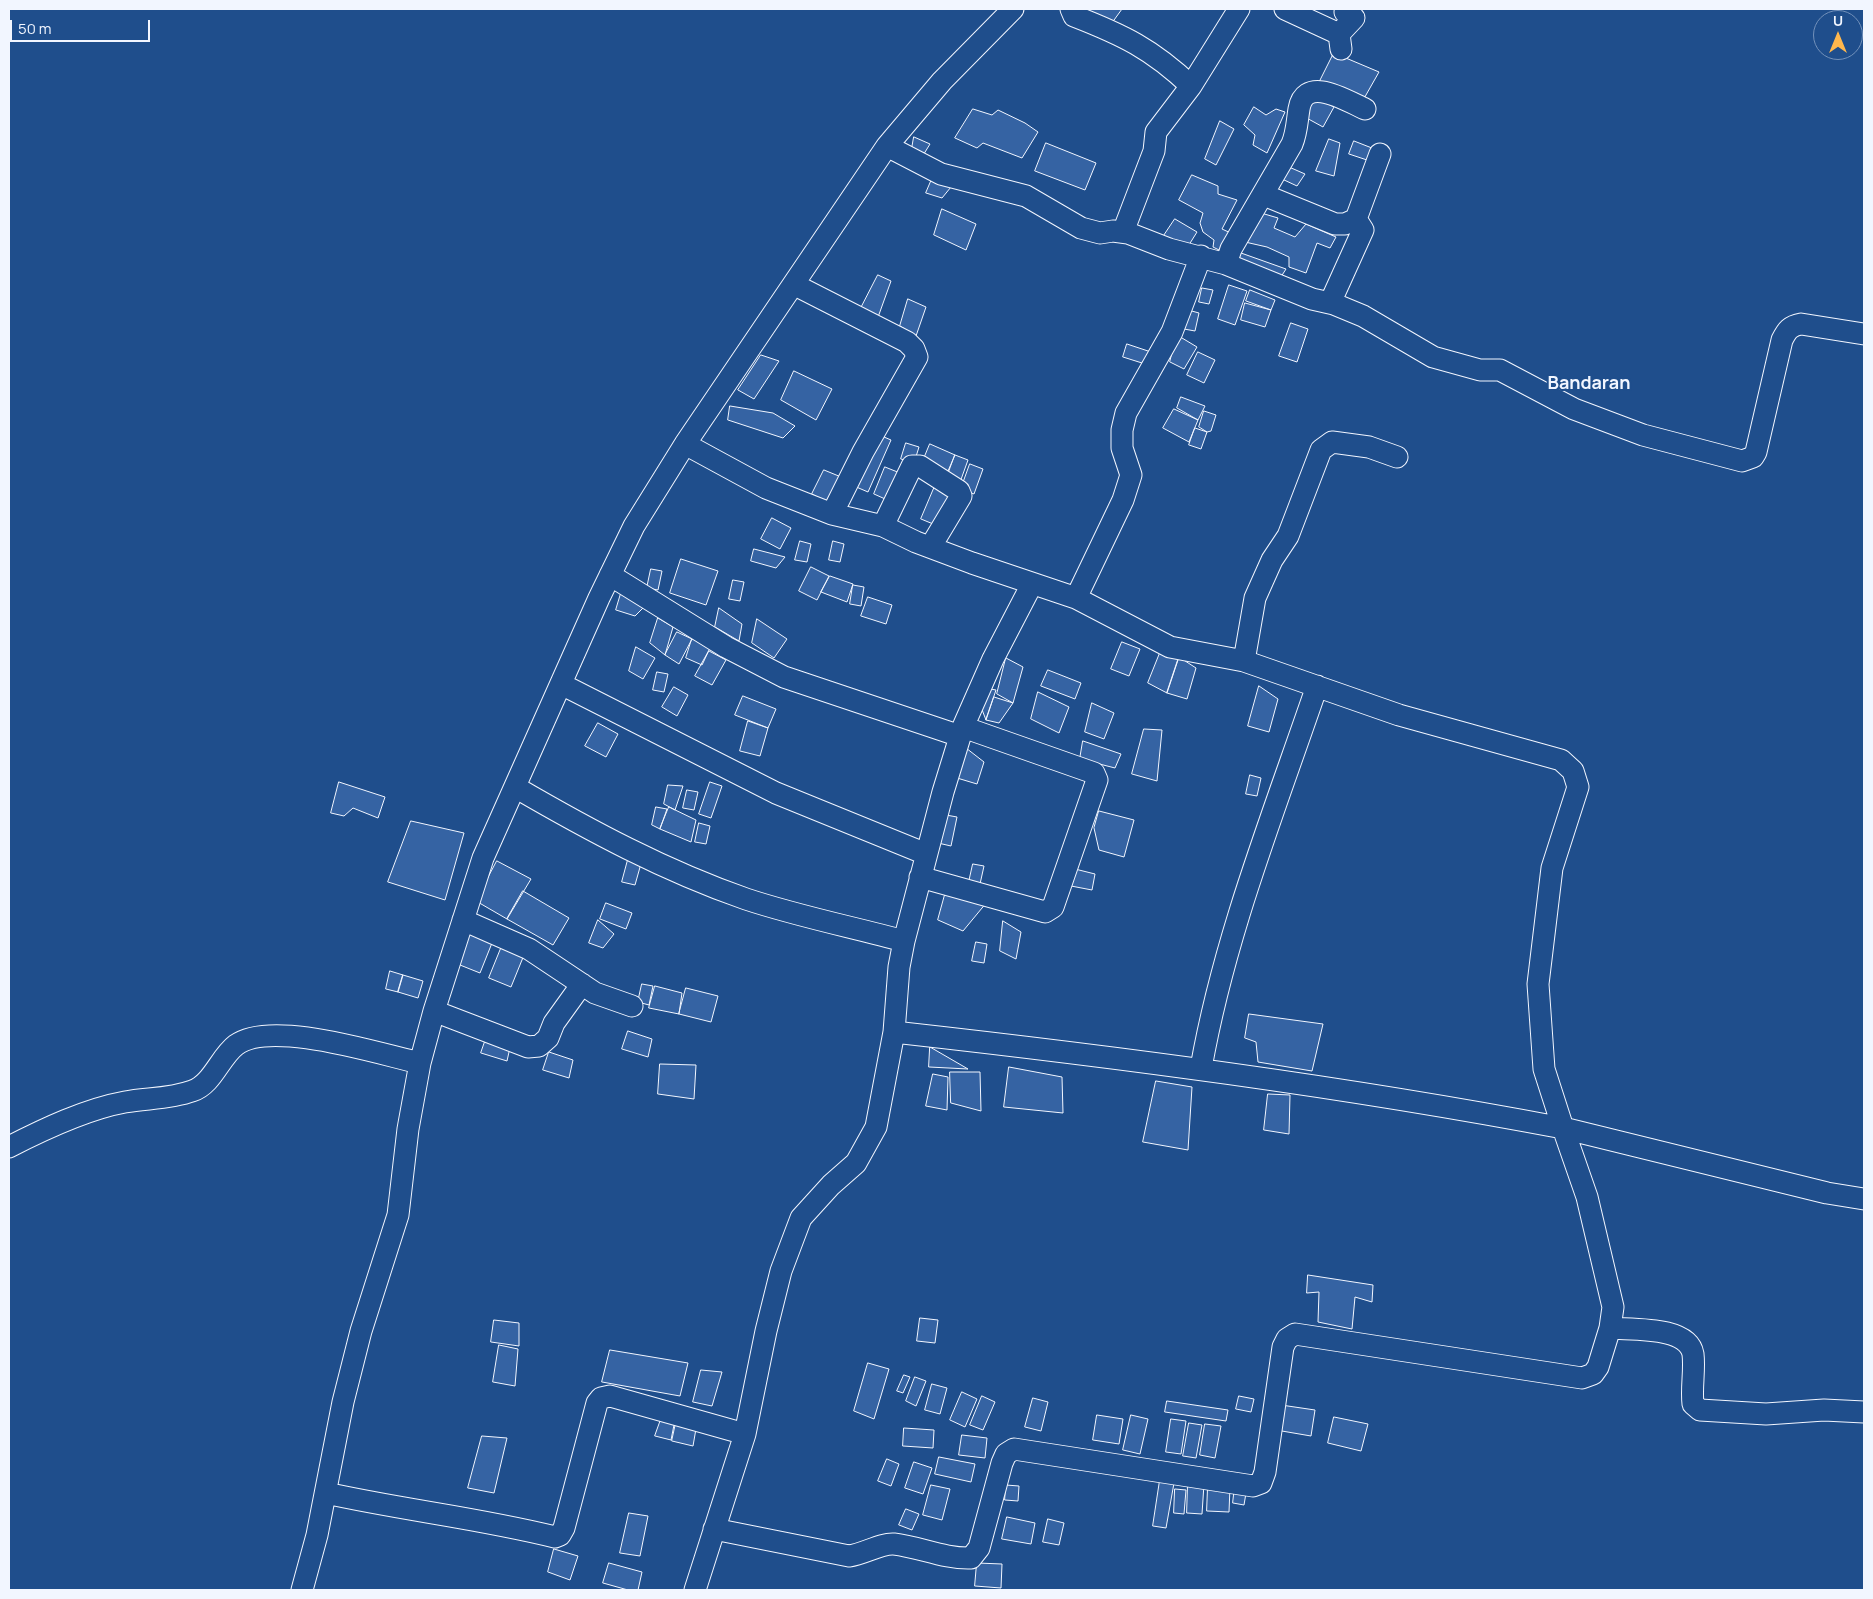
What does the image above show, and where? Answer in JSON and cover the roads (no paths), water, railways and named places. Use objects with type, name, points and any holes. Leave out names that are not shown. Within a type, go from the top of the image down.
[{"type":"street","points":[[302,1590],[326,1492],[343,1402],[359,1340],[398,1215],[408,1129],[420,1063],[434,1011],[483,858],[610,575],[634,526],[685,444],[795,285],[887,146],[942,81],[1013,9]]},
{"type":"street","points":[[1071,9],[1074,16],[1119,33],[1163,60],[1191,86]]},
{"type":"street","points":[[1124,232],[1154,151],[1156,132],[1191,86],[1239,9]]},
{"type":"street","points":[[1285,9],[1340,42],[1354,18],[1345,12],[1346,9]]},
{"type":"street","points":[[1226,264],[1231,249],[1292,144],[1297,132],[1300,107],[1308,93],[1315,90],[1322,91],[1365,109]]},
{"type":"street","points":[[887,146],[941,174],[1026,196],[1081,228],[1100,233],[1124,232],[1169,249],[1226,264],[1312,299],[1330,303],[1363,316],[1434,357],[1480,370],[1500,370],[1574,409],[1643,434],[1742,461],[1753,458],[1756,452],[1782,340],[1787,330],[1793,325],[1801,324],[1864,334]]},
{"type":"street","points":[[1264,195],[1335,224],[1345,224],[1356,219],[1380,154]]},
{"type":"street","points":[[1330,303],[1363,230],[1356,219]]},
{"type":"street","points":[[1076,598],[1123,500],[1131,475],[1122,448],[1122,430],[1126,413],[1172,332],[1201,256]]},
{"type":"street","points":[[795,285],[907,342],[914,349],[917,357],[863,452],[832,514]]},
{"type":"street","points":[[1244,661],[1255,598],[1272,560],[1288,536],[1321,450],[1332,442],[1370,447],[1397,457]]},
{"type":"street","points":[[685,444],[766,488],[832,514],[883,526],[972,563],[1076,598],[1170,647],[1244,661],[1399,715],[1561,760],[1573,771],[1578,787],[1552,868],[1538,984],[1544,1069],[1562,1128],[1587,1197],[1613,1307],[1610,1328],[1598,1367],[1594,1374],[1582,1378],[1295,1334],[1287,1339],[1283,1347],[1266,1472],[1261,1483],[1253,1486],[1014,1449],[1006,1454],[1002,1462],[979,1548],[971,1558],[959,1558],[892,1544],[878,1546],[863,1554],[849,1556],[714,1529]]},
{"type":"street","points":[[883,526],[912,466],[920,466],[959,491],[961,496],[931,546]]},
{"type":"street","points":[[610,575],[726,647],[784,677],[1094,772],[1098,780],[1053,907],[1049,911],[1045,912],[920,877]]},
{"type":"street","points":[[695,1590],[745,1434],[766,1330],[781,1271],[801,1218],[831,1185],[856,1163],[876,1127],[894,1032],[899,967],[926,854],[962,731],[993,659],[1032,584]]},
{"type":"street","points":[[561,684],[776,793],[926,854]]},
{"type":"street","points":[[1201,1068],[1210,1018],[1252,872],[1316,686]]},
{"type":"street","points":[[515,787],[584,827],[640,855],[702,882],[747,899],[904,941]]},
{"type":"street","points":[[463,920],[529,949],[595,993],[632,1006]]},
{"type":"street","points":[[434,1011],[528,1047],[539,1046],[548,1038],[554,1023],[582,984]]},
{"type":"street","points":[[894,1032],[1201,1068],[1421,1101],[1562,1128],[1827,1193],[1864,1199]]},
{"type":"street","points":[[9,1147],[53,1125],[124,1102],[163,1098],[194,1091],[211,1075],[236,1045],[252,1037],[272,1034],[306,1037],[420,1063]]},
{"type":"street","points":[[1610,1328],[1672,1333],[1687,1340],[1692,1352],[1693,1404],[1700,1410],[1766,1414],[1824,1410],[1864,1412]]},
{"type":"street","points":[[326,1492],[394,1508],[509,1526],[555,1537],[560,1535],[564,1528],[596,1403],[601,1398],[610,1396],[745,1434]]},
{"type":"district","name":"Bandaran","points":[[1589,384]]}]
